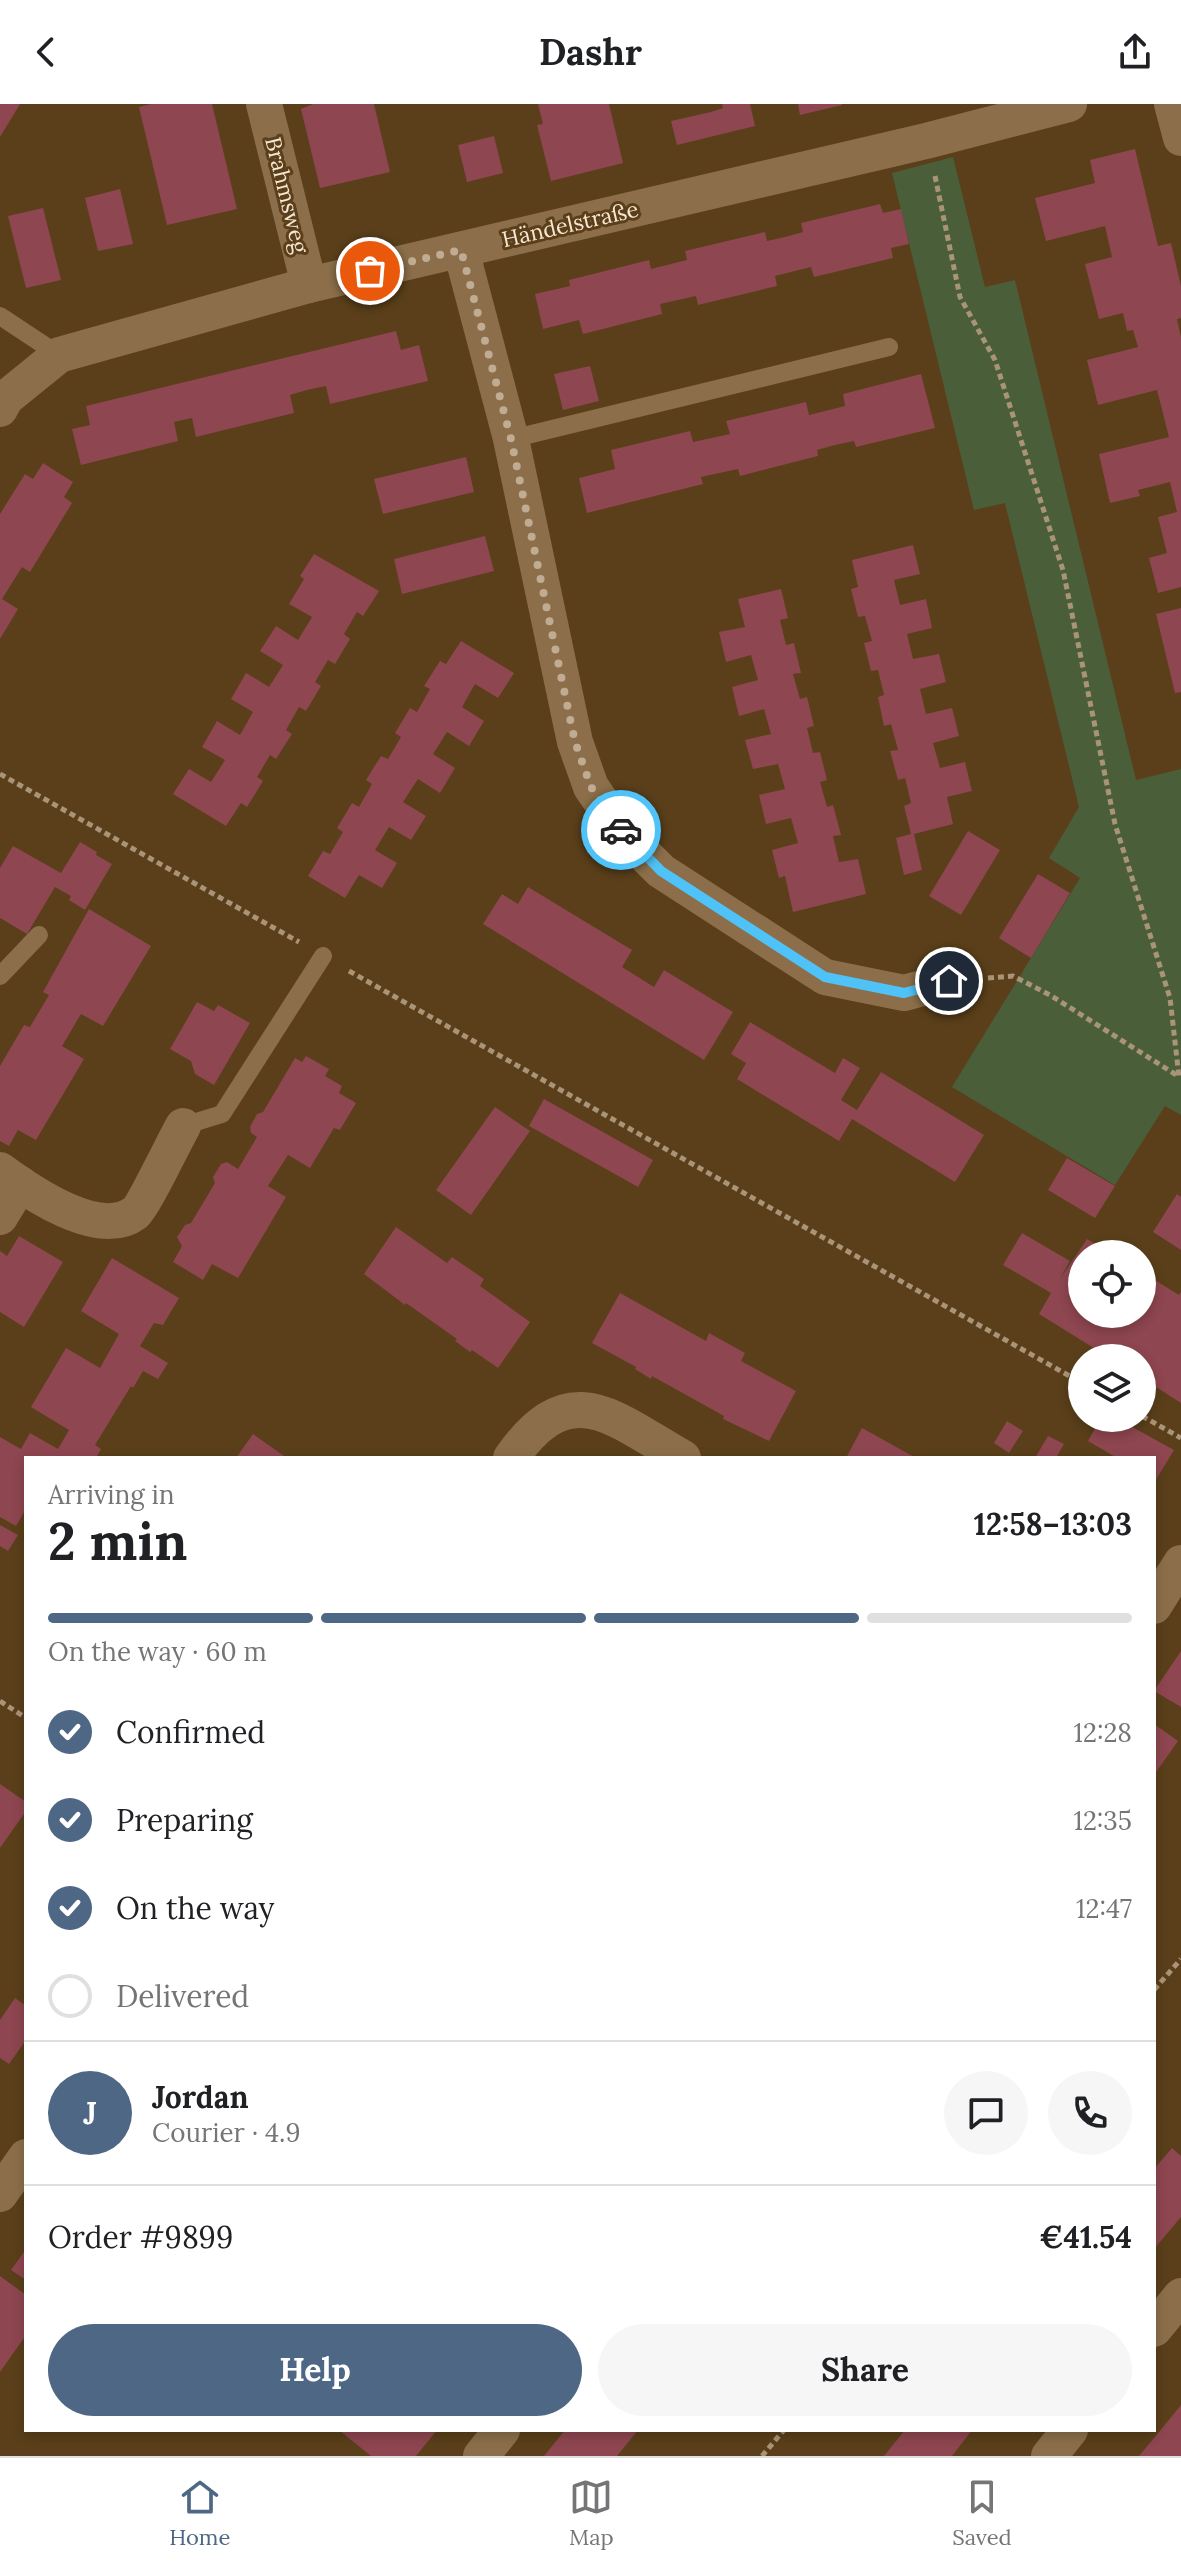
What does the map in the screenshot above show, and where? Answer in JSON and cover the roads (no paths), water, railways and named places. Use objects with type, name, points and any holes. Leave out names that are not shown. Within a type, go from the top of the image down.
[{"type":"street","name":"Brahmsweg","points":[[264,104],[309,285]]},
{"type":"street","name":"Händelstraße","points":[[0,409],[6,398],[59,355],[309,285],[926,141],[1069,104]]},
{"type":"street","points":[[1172,104],[1181,138]]},
{"type":"street","points":[[461,250],[511,439],[575,742],[591,787],[622,832],[661,871],[825,977],[904,993],[949,981]]},
{"type":"street","points":[[0,1217],[10,1177],[82,1217],[111,1223],[136,1212],[183,1126]]},
{"type":"street","points":[[512,1456],[523,1440],[547,1419],[576,1409],[598,1411],[679,1456]]},
{"type":"street","points":[[1156,1603],[1181,1563]]},
{"type":"street","points":[[0,2194],[24,2160]]},
{"type":"street","points":[[1156,2327],[1181,2296]]},
{"type":"street","points":[[481,2456],[500,2432]]},
{"type":"street","points":[[1049,2456],[1068,2432]]},
{"type":"lane","points":[[0,316],[59,355]]},
{"type":"lane","points":[[511,439],[889,347]]},
{"type":"lane","points":[[0,976],[39,935]]},
{"type":"lane","points":[[183,1126],[222,1114],[323,956]]}]
